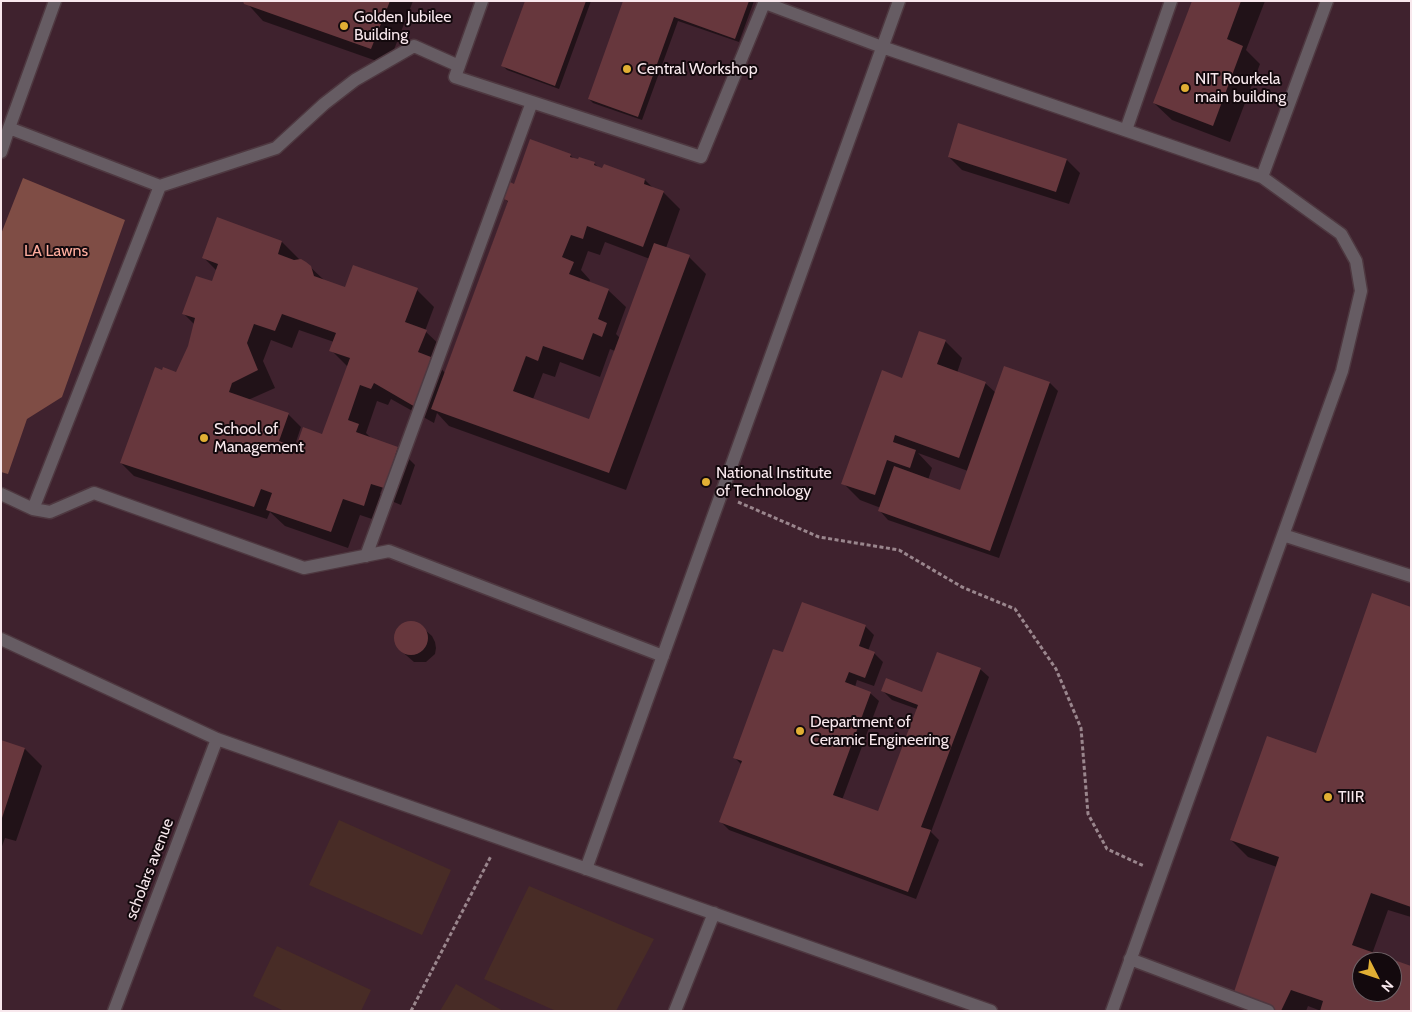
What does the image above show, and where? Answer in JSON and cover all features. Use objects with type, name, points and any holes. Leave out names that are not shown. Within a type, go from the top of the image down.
[{"type":"street","points":[[1,152],[55,1]]},
{"type":"street","points":[[457,72],[482,1]]},
{"type":"street","points":[[586,868],[899,1]]},
{"type":"street","points":[[1126,130],[1171,1]]},
{"type":"street","points":[[1262,177],[1326,1]]},
{"type":"street","points":[[9,128],[160,186],[276,148],[324,104],[355,80],[414,46],[457,72],[532,102],[701,157],[765,2],[882,47],[1262,177],[1340,234],[1356,262],[1361,291],[1342,371],[1112,1011]]},
{"type":"street","points":[[366,556],[532,102]]},
{"type":"street","points":[[34,510],[160,186]]},
{"type":"street","points":[[1,494],[34,510],[50,512],[94,493],[304,568],[389,552],[663,656]]},
{"type":"street","points":[[1282,535],[1411,576]]},
{"type":"street","points":[[1,640],[216,739],[991,1011]]},
{"type":"street","name":"scholars avenue","points":[[114,1011],[216,739]]},
{"type":"street","points":[[676,1011],[714,913]]},
{"type":"street","points":[[1130,959],[1268,1011]]},
{"type":"path","points":[[719,500],[731,499],[819,537],[899,550],[962,587],[1015,609],[1056,669],[1081,728],[1088,814],[1106,849],[1161,874]]},
{"type":"path","points":[[411,1011],[500,838]]},
{"type":"shaded area","name":"National Institute of Technology","points":[[1,1],[1411,1],[1411,1011],[1,1011]]},
{"type":"shaded area","points":[[339,820],[451,870],[422,935],[309,885]]},
{"type":"shaded area","points":[[529,886],[654,939],[616,1011],[556,1011],[484,979]]},
{"type":"shaded area","points":[[277,946],[371,990],[361,1011],[284,1011],[253,996]]},
{"type":"shaded area","points":[[456,984],[503,1011],[440,1011]]},
{"type":"green space","name":"LA Lawns","points":[[23,178],[125,220],[62,397],[27,419],[8,474],[1,472],[1,234]]},
{"type":"building","name":"Golden Jubilee Building","points":[[243,1],[390,1],[371,49],[244,4]]},
{"type":"building","points":[[525,1],[586,1],[555,86],[501,66]]},
{"type":"building","name":"Central Workshop","points":[[623,1],[749,1],[735,39],[674,17],[638,117],[588,99]]},
{"type":"building","points":[[1192,1],[1241,1],[1227,39],[1243,46],[1213,126],[1153,103]]},
{"type":"building","points":[[958,123],[1067,159],[1056,192],[948,157]]},
{"type":"building","points":[[530,139],[571,154],[570,157],[578,159],[579,157],[595,162],[594,165],[602,168],[604,164],[645,179],[644,184],[664,191],[643,247],[587,226],[583,239],[571,235],[562,257],[574,262],[569,274],[609,289],[598,319],[607,323],[602,337],[593,333],[583,360],[543,346],[538,361],[526,356],[513,391],[589,419],[654,243],[690,255],[609,473],[431,409],[508,201],[504,199],[510,182],[514,184]]},
{"type":"building","points":[[217,217],[282,241],[278,254],[294,260],[301,259],[311,266],[314,276],[345,287],[353,265],[418,288],[405,322],[427,330],[418,352],[431,357],[417,408],[374,383],[371,389],[360,385],[348,420],[359,424],[356,432],[398,447],[384,488],[371,484],[364,506],[343,499],[331,532],[266,510],[272,493],[261,489],[254,507],[120,463],[155,367],[162,370],[163,367],[176,372],[188,346],[195,318],[182,314],[196,276],[212,281],[218,264],[202,258]],"holes":[[[282,314],[336,333],[329,351],[350,358],[322,434],[303,427],[296,447],[279,441],[289,413],[229,392],[232,383],[258,370],[247,343],[254,324],[275,331]]]},
{"type":"building","points":[[919,331],[946,340],[937,364],[986,382],[959,458],[895,435],[893,442],[916,450],[910,468],[887,460],[875,495],[841,484],[882,370],[902,378]]},
{"type":"building","points":[[1004,366],[1050,382],[990,551],[878,511],[894,466],[960,490]]},
{"type":"building","name":"TIIR","points":[[1372,593],[1411,607],[1411,907],[1371,893],[1352,945],[1372,952],[1352,952],[1352,1002],[1402,1002],[1402,963],[1411,966],[1411,1011],[1320,1011],[1323,1001],[1291,990],[1281,1011],[1276,1011],[1233,995],[1279,857],[1230,840],[1267,736],[1316,753]]},
{"type":"building","name":"Department of Ceramic Engineering","points":[[802,602],[866,625],[859,646],[875,652],[865,678],[849,672],[845,682],[871,692],[833,795],[878,811],[918,705],[881,691],[886,678],[922,692],[937,652],[981,668],[921,827],[931,830],[908,892],[719,822],[742,761],[733,758],[773,649],[783,652]]},
{"type":"building","points":[[411,621],[423,626],[428,638],[423,650],[411,655],[399,650],[394,638],[399,626]]},
{"type":"building","points":[[1,740],[25,748],[2,818],[1,817]]},
{"type":"place","name":"Golden Jubilee Building","points":[[344,26]]},
{"type":"place","name":"Central Workshop","points":[[627,69]]},
{"type":"place","name":"NIT Rourkela main building","points":[[1185,88]]},
{"type":"place","name":"School of Management","points":[[204,438]]},
{"type":"place","name":"National Institute of Technology","points":[[706,482]]},
{"type":"place","name":"Department of Ceramic Engineering","points":[[800,731]]},
{"type":"place","name":"TIIR","points":[[1328,797]]}]
